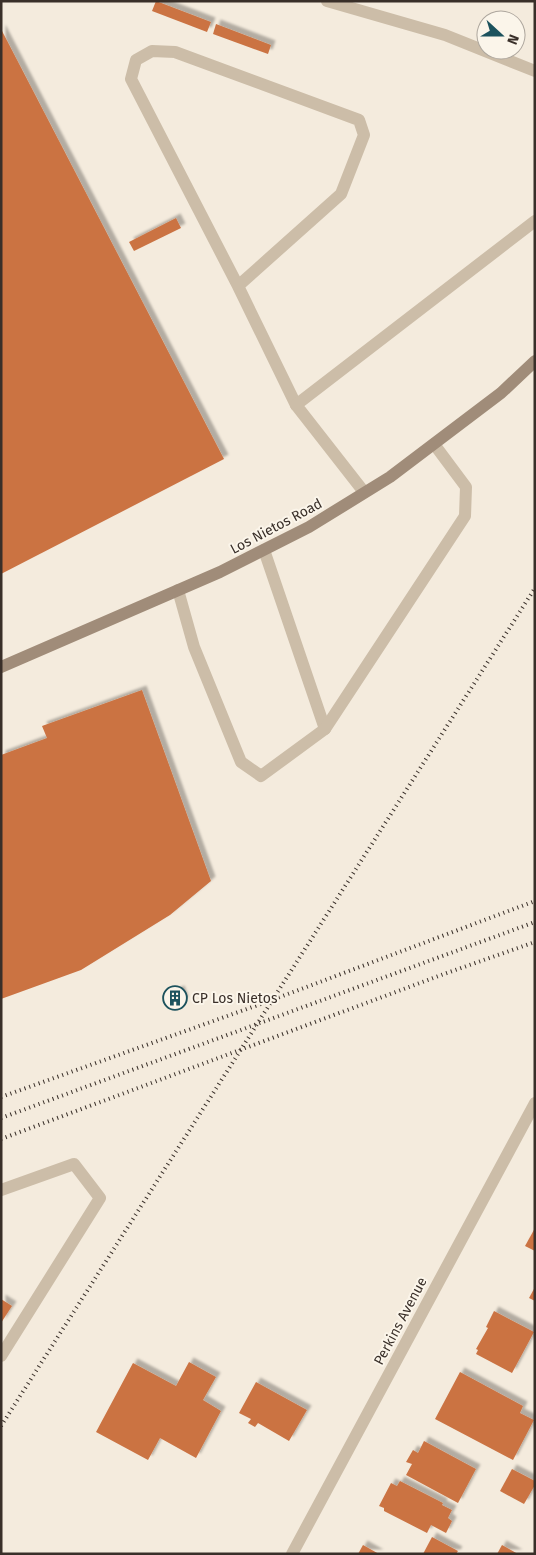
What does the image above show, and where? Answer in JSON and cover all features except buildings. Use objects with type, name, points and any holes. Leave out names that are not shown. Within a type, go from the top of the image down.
[{"type":"street","points":[[327,1],[445,35],[535,71]]},
{"type":"street","points":[[238,286],[341,194],[364,134],[359,120],[175,52],[152,51],[136,60],[131,79],[238,286],[296,405],[364,492]]},
{"type":"street","points":[[296,405],[535,222]]},
{"type":"street","name":"Los Nietos Road","points":[[1,667],[220,572],[309,527],[390,477],[501,393],[535,361]]},
{"type":"street","points":[[178,590],[194,648],[241,762],[261,776],[325,729],[466,516],[466,487],[434,444]]},
{"type":"street","points":[[264,550],[325,729]]},
{"type":"street","name":"Perkins Avenue","points":[[292,1554],[535,1103]]},
{"type":"street","points":[[1,1190],[74,1164],[100,1198],[1,1356]]},
{"type":"railway","points":[[1,1426],[535,588]]},
{"type":"railway","points":[[1,1097],[272,1000],[535,901]]},
{"type":"railway","points":[[1,1118],[535,922]]},
{"type":"railway","points":[[1,1139],[535,942]]},
{"type":"place","name":"CP Los Nietos","points":[[175,998]]}]
